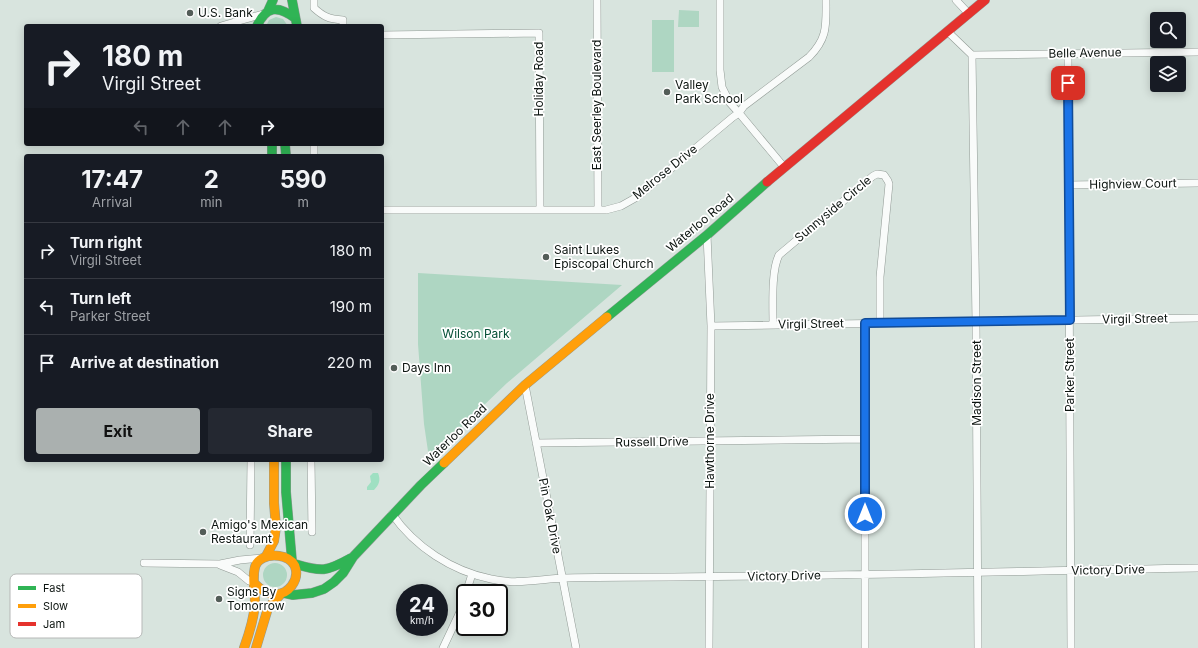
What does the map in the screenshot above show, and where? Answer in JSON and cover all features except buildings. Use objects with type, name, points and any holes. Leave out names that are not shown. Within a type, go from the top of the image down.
[{"type":"main road","points":[[258,24],[273,0]]},
{"type":"main road","points":[[292,0],[299,23]]},
{"type":"main road","name":"Waterloo Road","points":[[282,594],[293,595],[312,593],[324,589],[334,582],[353,557],[421,484],[525,385],[707,235],[784,167],[986,0]]},
{"type":"main road","points":[[265,13],[276,9],[284,10],[299,23]]},
{"type":"main road","points":[[244,648],[253,622],[255,604],[254,572],[256,565],[264,557],[274,541],[276,527],[274,503],[274,462]]},
{"type":"main road","points":[[282,462],[286,476]]},
{"type":"main road","points":[[256,648],[268,608],[282,594],[291,589],[295,583],[296,577],[293,562],[286,492],[286,462]]},
{"type":"main road","points":[[264,557],[279,556],[293,562]]},
{"type":"main road","name":"Waterloo Road","points":[[293,562],[313,570],[324,571],[334,568],[353,557]]},
{"type":"main road","points":[[255,584],[270,595],[282,594]]},
{"type":"street","points":[[314,0],[314,8],[321,14],[331,19],[343,20],[343,24]]},
{"type":"street","name":"East Seerley Boulevard","points":[[598,0],[598,210]]},
{"type":"street","points":[[720,0],[720,79],[722,87],[730,103],[784,167]]},
{"type":"street","name":"Melrose Drive","points":[[384,210],[606,210],[620,206],[637,197],[739,113],[744,106],[815,51],[826,30],[826,0]]},
{"type":"street","points":[[956,0],[969,14]]},
{"type":"street","points":[[228,24],[265,13]]},
{"type":"street","points":[[948,32],[972,55]]},
{"type":"street","name":"Holiday Road","points":[[384,35],[539,33],[540,210]]},
{"type":"street","name":"Belle Avenue","points":[[972,55],[1198,52]]},
{"type":"street","name":"Parker Street","points":[[1068,54],[1072,648]]},
{"type":"street","name":"Madison Street","points":[[972,55],[976,322],[978,648]]},
{"type":"street","name":"Sunnyside Circle","points":[[773,325],[774,271],[776,260],[779,255],[873,176],[878,174],[884,175],[889,184],[880,277],[880,323]]},
{"type":"street","name":"Highview Court","points":[[1069,185],[1198,183]]},
{"type":"street","name":"Hawthorne Drive","points":[[707,235],[711,326],[709,648]]},
{"type":"street","name":"Virgil Street","points":[[711,326],[1198,318]]},
{"type":"street","points":[[865,323],[865,648]]},
{"type":"street","name":"Pin Oak Drive","points":[[525,385],[576,648]]},
{"type":"street","name":"Russell Drive","points":[[536,443],[865,439]]},
{"type":"street","points":[[250,545],[251,462]]},
{"type":"street","points":[[311,462],[312,532]]},
{"type":"street","name":"Victory Drive","points":[[392,514],[398,523],[431,554],[448,564],[472,574],[502,582],[563,578],[709,577],[1198,568]]},
{"type":"street","points":[[144,563],[220,564],[264,557]]},
{"type":"street","points":[[220,564],[238,572],[255,584]]},
{"type":"street","points":[[469,584],[472,574]]},
{"type":"street","points":[[443,648],[456,620]]},
{"type":"green space","points":[[679,10],[699,11],[699,27],[678,27]]},
{"type":"green space","points":[[276,17],[283,19],[287,24],[267,24],[269,20]]},
{"type":"green space","points":[[652,20],[674,20],[674,72],[652,72]]},
{"type":"green space","name":"Wilson Park","points":[[418,273],[622,285],[507,383],[429,458],[424,424],[418,344]]},
{"type":"green space","points":[[275,563],[284,566],[287,575],[284,584],[275,587],[266,584],[263,575],[266,566]]},
{"type":"shaded area","points":[[373,473],[378,473],[379,482],[374,490],[367,490],[367,487],[371,482],[370,476]]},
{"type":"traffic: fast","points":[[268,11],[273,0]]},
{"type":"traffic: fast","points":[[292,0],[297,24]]},
{"type":"traffic: fast","points":[[258,24],[264,14],[273,10],[283,11],[295,18]]},
{"type":"traffic: fast","points":[[272,146],[272,154]]},
{"type":"traffic: fast","points":[[285,146],[286,154]]},
{"type":"traffic: fast","points":[[607,317],[707,235],[767,182]]},
{"type":"traffic: fast","points":[[286,462],[286,492],[292,561]]},
{"type":"traffic: fast","points":[[284,593],[293,595],[312,593],[324,589],[334,582],[343,573],[353,557],[421,485],[444,463]]},
{"type":"traffic: fast","points":[[295,564],[324,569],[336,566],[351,558]]},
{"type":"traffic: slow","points":[[444,463],[525,385],[607,317]]},
{"type":"traffic: slow","points":[[266,556],[274,541],[276,527],[274,503],[274,462]]},
{"type":"traffic: slow","points":[[244,648],[254,615],[254,576],[257,563],[268,556],[281,556],[292,562],[296,570],[292,586],[285,592],[276,594],[266,592],[255,584]]},
{"type":"traffic: slow","points":[[256,648],[268,608],[280,595]]},
{"type":"traffic: jam","points":[[767,182],[985,0]]},
{"type":"place","name":"U.S. Bank","points":[[190,13]]},
{"type":"place","name":"Valley Park School","points":[[667,92]]},
{"type":"place","name":"Saint Lukes Episcopal Church","points":[[546,257]]},
{"type":"place","name":"Days Inn","points":[[394,368]]},
{"type":"place","name":"Amigo's Mexican Restaurant","points":[[203,532]]},
{"type":"place","name":"Signs By Tomorrow","points":[[219,599]]},
{"type":"route","points":[[865,514],[865,323],[1070,320],[1068,83]]}]
